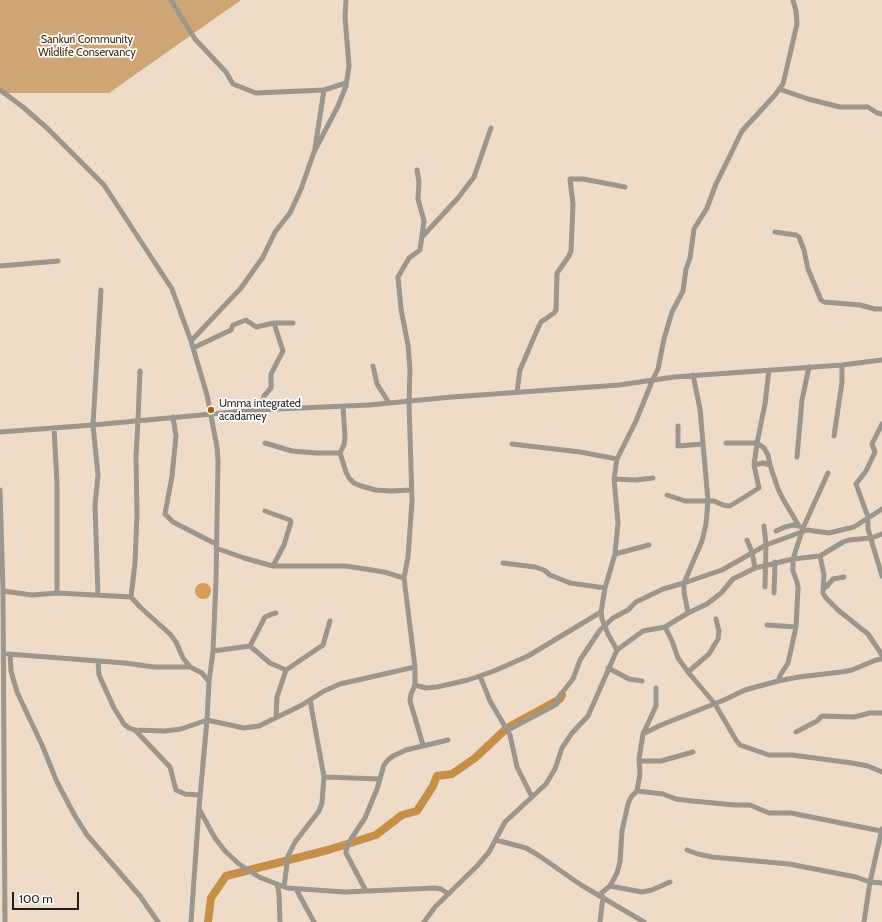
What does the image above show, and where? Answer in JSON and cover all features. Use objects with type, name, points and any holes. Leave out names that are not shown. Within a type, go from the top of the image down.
[{"type":"street","points":[[171,0],[195,39],[226,72],[233,84],[256,93],[324,90],[346,83]]},
{"type":"street","points":[[191,341],[241,288],[263,257],[275,232],[290,213],[314,152],[338,106],[346,83],[349,66],[345,17],[346,0]]},
{"type":"street","points":[[617,650],[608,634],[601,612],[605,588],[615,554],[618,524],[614,479],[617,459],[636,421],[658,369],[664,339],[672,312],[683,291],[694,229],[707,208],[716,184],[742,131],[780,89],[785,78],[796,31],[797,17],[793,0]]},
{"type":"street","points":[[780,89],[808,99],[840,107],[868,107],[877,114],[882,114]]},
{"type":"street","points":[[0,90],[23,107],[47,128],[104,185],[172,289],[191,341],[206,395],[218,461],[216,546],[213,651],[208,682],[207,720],[191,922]]},
{"type":"street","points":[[314,152],[324,90]]},
{"type":"street","points":[[421,238],[458,198],[474,177],[491,128]]},
{"type":"street","points":[[417,170],[419,182],[418,199],[424,222],[420,250],[409,258],[398,277],[401,309],[408,345],[409,360],[411,490],[408,557],[404,578],[415,666],[415,685],[410,701],[423,745]]},
{"type":"street","points":[[517,392],[520,370],[538,328],[541,322],[556,310],[557,273],[571,251],[573,204],[570,179],[583,179],[625,187]]},
{"type":"street","points":[[775,232],[796,235],[799,237],[804,250],[808,269],[821,300],[824,302],[860,305],[875,309],[882,309]]},
{"type":"street","points":[[0,266],[58,261]]},
{"type":"street","points":[[98,595],[96,505],[98,475],[93,425],[101,290]]},
{"type":"street","points":[[193,348],[231,330],[233,325],[246,320],[256,327],[274,323],[293,323]]},
{"type":"street","points":[[261,410],[264,396],[271,388],[271,374],[283,351],[274,323]]},
{"type":"street","points":[[0,432],[261,410],[409,402],[452,397],[619,385],[653,379],[693,375],[842,365],[882,360]]},
{"type":"street","points":[[834,436],[842,382],[842,365]]},
{"type":"street","points":[[373,366],[377,384],[388,403]]},
{"type":"street","points":[[797,457],[802,400],[809,367]]},
{"type":"street","points":[[667,495],[685,501],[708,501],[730,506],[759,488],[754,465],[765,404],[769,370]]},
{"type":"street","points":[[130,596],[135,563],[137,528],[138,491],[136,456],[140,371]]},
{"type":"street","points":[[688,613],[684,583],[702,541],[706,524],[708,501],[700,409],[693,375]]},
{"type":"street","points":[[343,406],[345,438],[344,445],[340,453],[349,478],[354,482],[376,490],[411,490]]},
{"type":"street","points":[[173,417],[176,436],[172,476],[165,514],[173,522],[216,546],[244,558],[273,566],[346,566],[384,572],[404,578]]},
{"type":"street","points":[[882,424],[872,444],[875,452],[866,472],[856,484],[868,517],[868,529],[882,576]]},
{"type":"street","points":[[678,426],[678,446],[703,444]]},
{"type":"street","points":[[54,428],[57,483],[57,594]]},
{"type":"street","points":[[726,443],[757,443],[764,448],[768,455],[780,494],[801,529]]},
{"type":"street","points":[[265,444],[292,451],[340,453]]},
{"type":"street","points":[[512,444],[580,452],[617,459]]},
{"type":"street","points":[[754,465],[763,463],[770,465]]},
{"type":"street","points":[[778,681],[788,664],[796,627],[798,588],[793,571],[793,559],[801,529],[828,473]]},
{"type":"street","points":[[614,479],[636,480],[653,478]]},
{"type":"street","points":[[0,490],[3,591],[5,922]]},
{"type":"street","points":[[776,531],[793,525],[801,529],[828,533],[854,527],[882,509]]},
{"type":"street","points":[[265,511],[290,520],[291,522],[284,545],[273,566]]},
{"type":"street","points":[[764,526],[766,545],[765,587]]},
{"type":"street","points":[[508,730],[556,704],[557,698],[573,679],[580,660],[600,630],[613,618],[628,610],[641,599],[670,586],[684,583],[722,570],[752,552],[801,529]]},
{"type":"street","points":[[424,922],[434,907],[477,866],[489,852],[505,822],[549,780],[555,769],[562,748],[572,733],[588,716],[617,650],[643,631],[665,627],[688,613],[707,604],[733,579],[755,568],[775,562],[820,556],[842,542],[871,538],[882,534]]},
{"type":"street","points":[[747,540],[752,552],[755,568]]},
{"type":"street","points":[[615,554],[649,546]]},
{"type":"street","points":[[820,556],[824,575],[823,589],[826,598],[838,610],[868,634],[882,655]]},
{"type":"street","points":[[774,593],[775,562]]},
{"type":"street","points":[[503,563],[534,567],[544,570],[550,575],[570,583],[605,588]]},
{"type":"street","points":[[823,589],[833,579],[844,577]]},
{"type":"street","points":[[3,591],[32,595],[57,594],[130,596],[170,634],[190,668]]},
{"type":"street","points":[[415,685],[426,688],[437,687],[480,676],[528,656],[601,612]]},
{"type":"street","points":[[250,646],[265,617],[276,613]]},
{"type":"street","points":[[688,672],[709,654],[718,639],[719,631],[716,620]]},
{"type":"street","points":[[276,717],[277,697],[286,670],[323,645],[330,621]]},
{"type":"street","points":[[767,625],[796,627]]},
{"type":"street","points":[[665,627],[678,658],[715,704],[740,745],[769,755],[792,755],[852,763],[868,766],[882,772]]},
{"type":"street","points":[[213,651],[250,646],[270,663],[286,670]]},
{"type":"street","points":[[3,654],[154,667],[190,668],[202,673],[208,682]]},
{"type":"street","points":[[10,654],[11,671],[17,692],[42,745],[57,782],[75,816],[87,835],[140,896],[158,922]]},
{"type":"street","points":[[644,734],[661,725],[715,704],[745,690],[799,677],[841,672],[882,659]]},
{"type":"street","points":[[98,661],[99,675],[114,708],[124,724],[135,730],[173,731],[207,720],[244,728],[259,726],[340,684],[415,666]]},
{"type":"street","points":[[608,668],[622,676],[642,681]]},
{"type":"street","points":[[480,676],[490,700],[508,730],[512,741],[517,767],[532,797]]},
{"type":"street","points":[[600,922],[601,896],[616,877],[620,862],[622,832],[628,804],[631,797],[638,791],[640,760],[644,734],[656,706],[656,688]]},
{"type":"street","points":[[284,887],[288,856],[295,842],[319,811],[322,803],[324,777],[310,700]]},
{"type":"street","points":[[796,732],[822,716],[854,717],[870,713],[882,713]]},
{"type":"street","points":[[135,730],[170,767],[176,790],[185,794],[200,795]]},
{"type":"street","points":[[366,891],[346,853],[346,850],[351,839],[365,818],[384,765],[388,760],[406,750],[448,740]]},
{"type":"street","points":[[640,760],[661,761],[693,752]]},
{"type":"street","points":[[324,777],[380,779]]},
{"type":"street","points":[[638,791],[663,794],[676,799],[735,805],[750,805],[769,813],[791,813],[882,830],[870,882],[864,922]]},
{"type":"street","points":[[199,808],[215,838],[225,851],[239,864],[259,877],[284,887],[345,892],[427,888],[441,889],[449,894]]},
{"type":"street","points":[[496,840],[526,848],[581,885],[644,922]]},
{"type":"street","points":[[687,850],[712,857],[789,864],[856,877],[870,882],[882,883]]},
{"type":"street","points":[[610,886],[642,892],[652,890],[670,882]]},
{"type":"street","points":[[276,884],[280,922]]},
{"type":"street","points":[[296,889],[314,922]]},
{"type":"green space","name":"Sankuri Community Wildlife Conservancy","points":[[0,0],[241,0],[109,93],[0,93]]},
{"type":"shaded area","points":[[203,583],[209,585],[211,591],[209,597],[203,599],[197,597],[195,591],[197,585]]},
{"type":"waterway","points":[[208,922],[211,898],[226,876],[328,850],[376,835],[402,815],[417,811],[433,786],[437,776],[452,774],[475,758],[507,728],[560,699],[562,695]]},
{"type":"place","name":"Umma integrated acadamey","points":[[211,410]]}]
